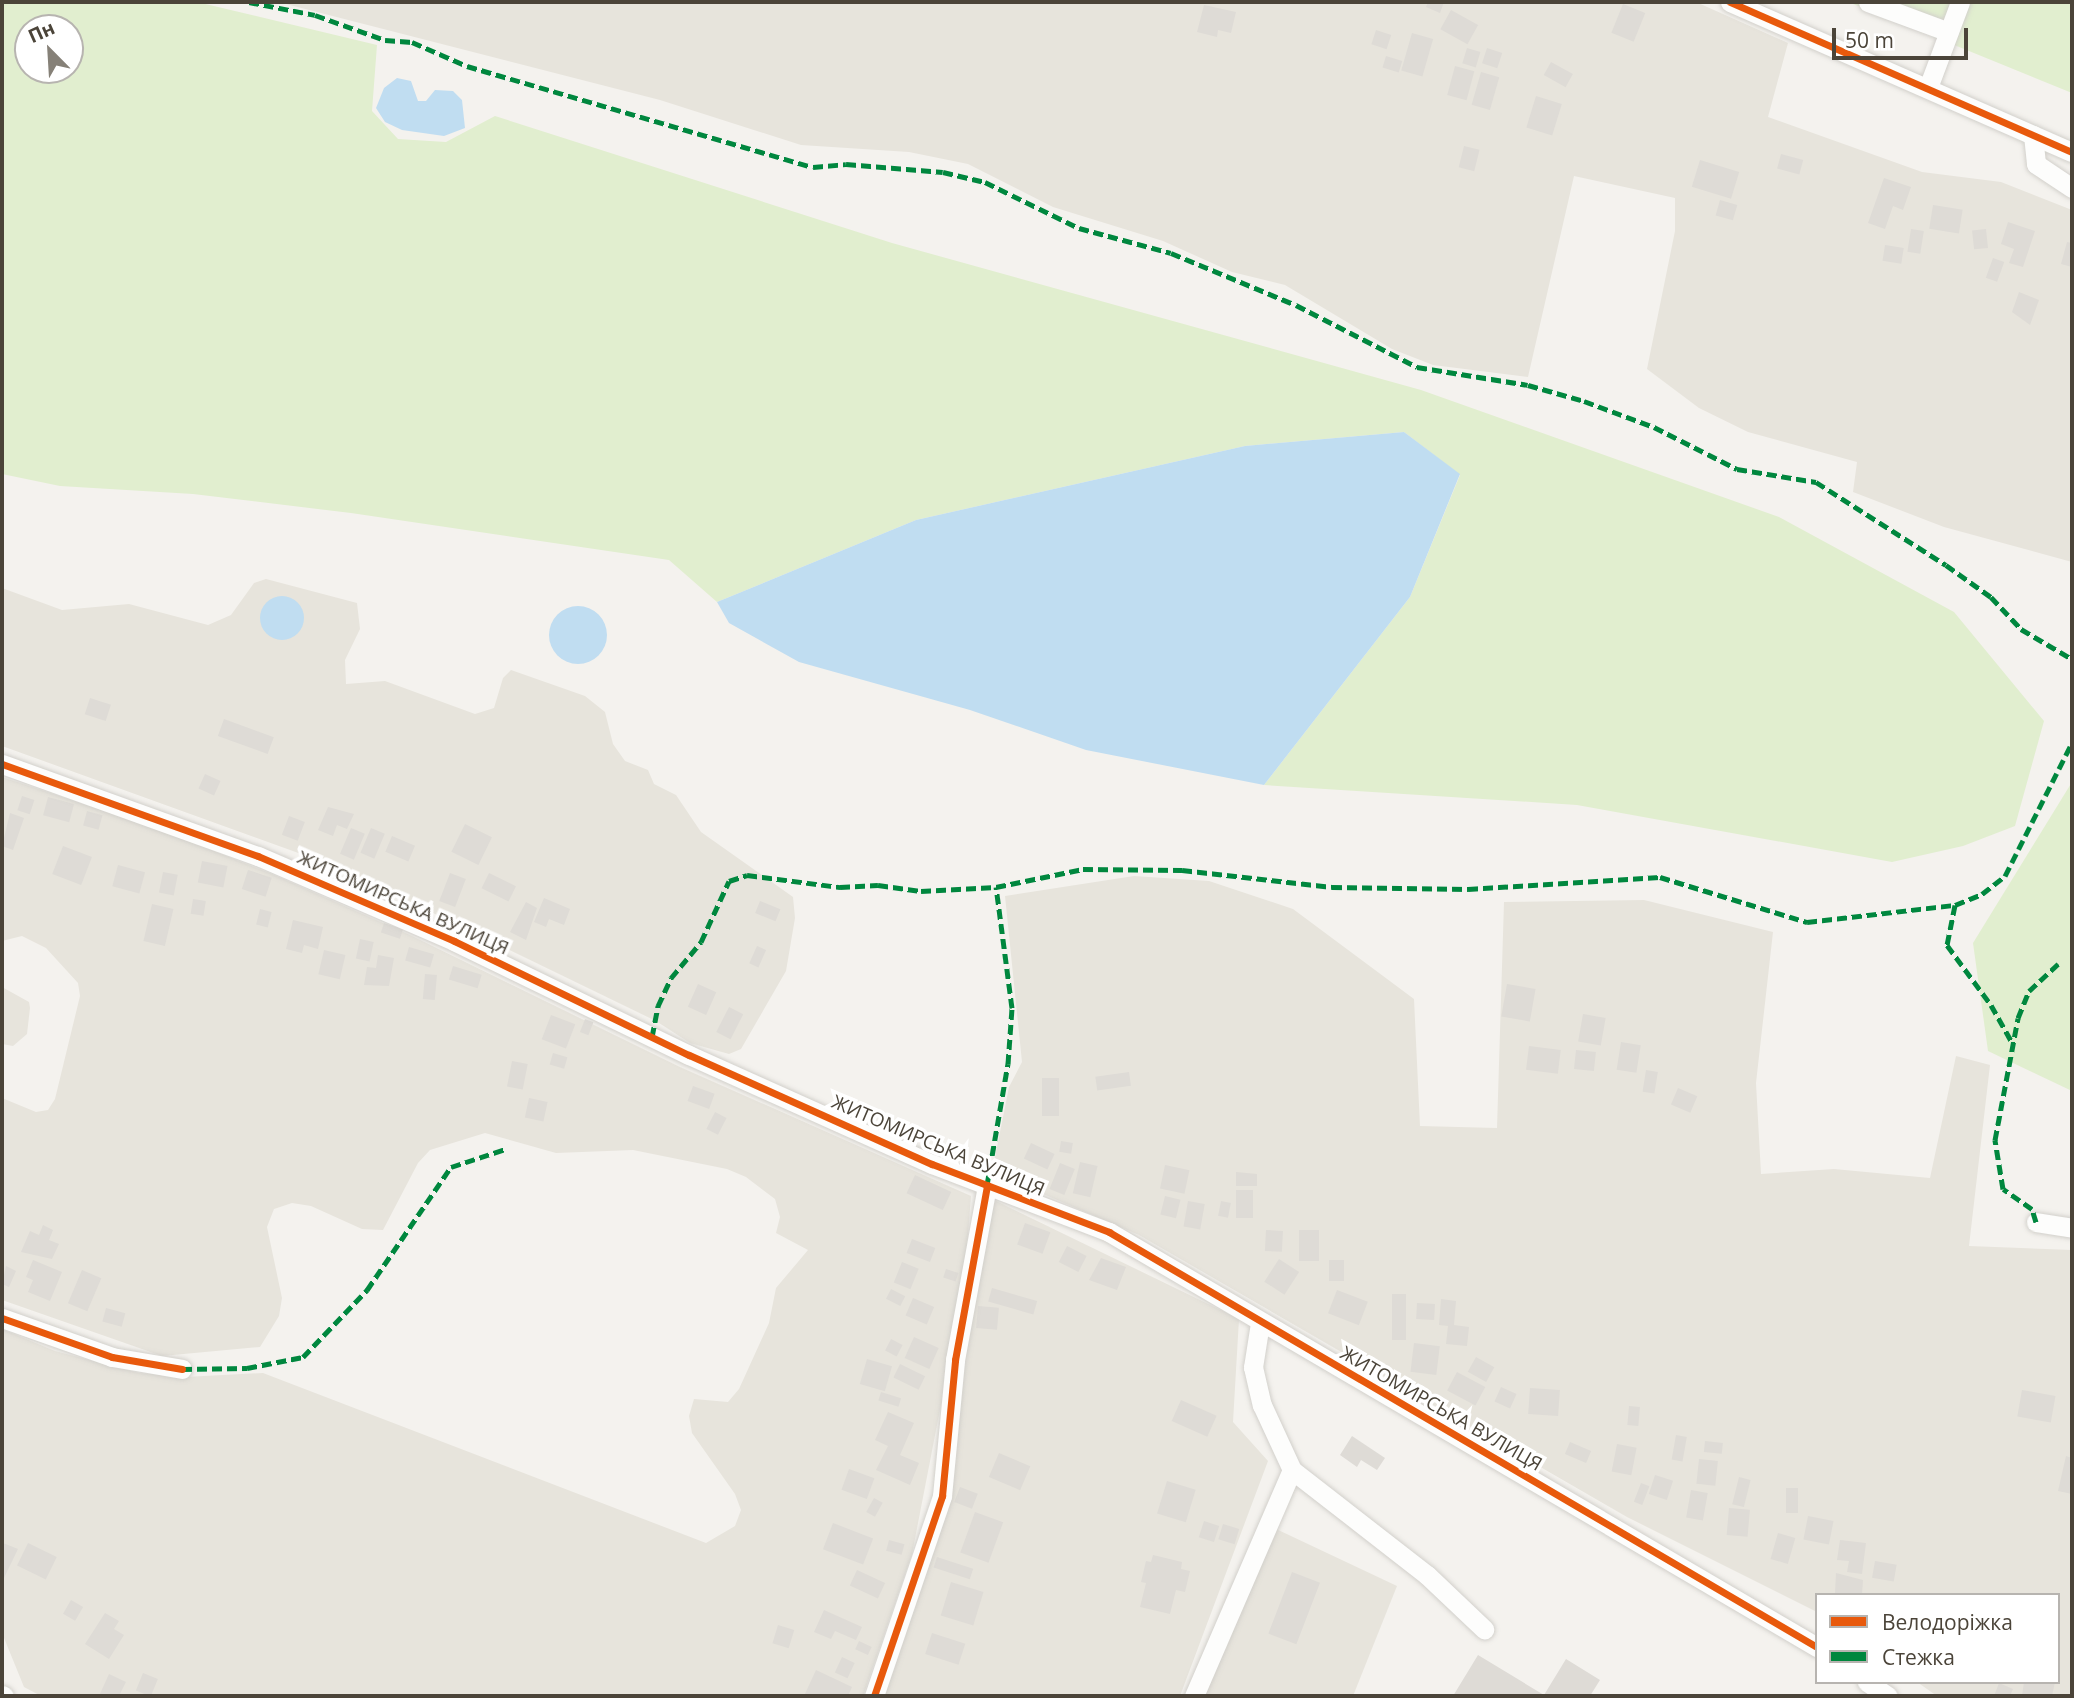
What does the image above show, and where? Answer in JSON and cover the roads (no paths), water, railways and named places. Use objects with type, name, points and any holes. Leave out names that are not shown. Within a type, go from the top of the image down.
[{"type":"street","points":[[1730,2],[1929,85],[2072,152]]},
{"type":"street","points":[[1868,2],[1949,32]]},
{"type":"street","points":[[1929,85],[1959,2]]},
{"type":"street","points":[[2033,135],[2036,164],[2072,188]]},
{"type":"street","name":"ЖИТОМИРСЬКА ВУЛИЦЯ","points":[[2,764],[258,856],[454,941],[689,1055],[987,1185],[1110,1232],[1260,1323],[1815,1646]]},
{"type":"street","points":[[874,1696],[942,1496],[955,1360],[987,1185]]},
{"type":"street","points":[[2036,1222],[2072,1228]]},
{"type":"street","points":[[2,1318],[112,1357],[182,1369]]},
{"type":"street","points":[[1260,1323],[1253,1367],[1262,1405],[1292,1470],[1427,1574],[1484,1629]]},
{"type":"street","points":[[1194,1696],[1292,1470]]},
{"type":"street","points":[[1870,1684],[1888,1696]]},
{"type":"water","points":[[397,78],[411,81],[418,101],[426,101],[435,90],[453,91],[462,100],[465,128],[444,136],[402,130],[385,122],[376,108],[384,88]]},
{"type":"water","points":[[1404,432],[1460,474],[1410,597],[1264,785],[1086,750],[970,710],[799,662],[729,623],[717,602],[916,520],[1245,446]]},
{"type":"water","points":[[282,596],[297,603],[304,618],[297,633],[282,640],[267,633],[260,618],[267,603]]},
{"type":"water","points":[[572,606],[584,606],[599,614],[607,629],[607,641],[599,656],[584,664],[572,664],[557,656],[549,641],[549,629],[557,614]]}]
